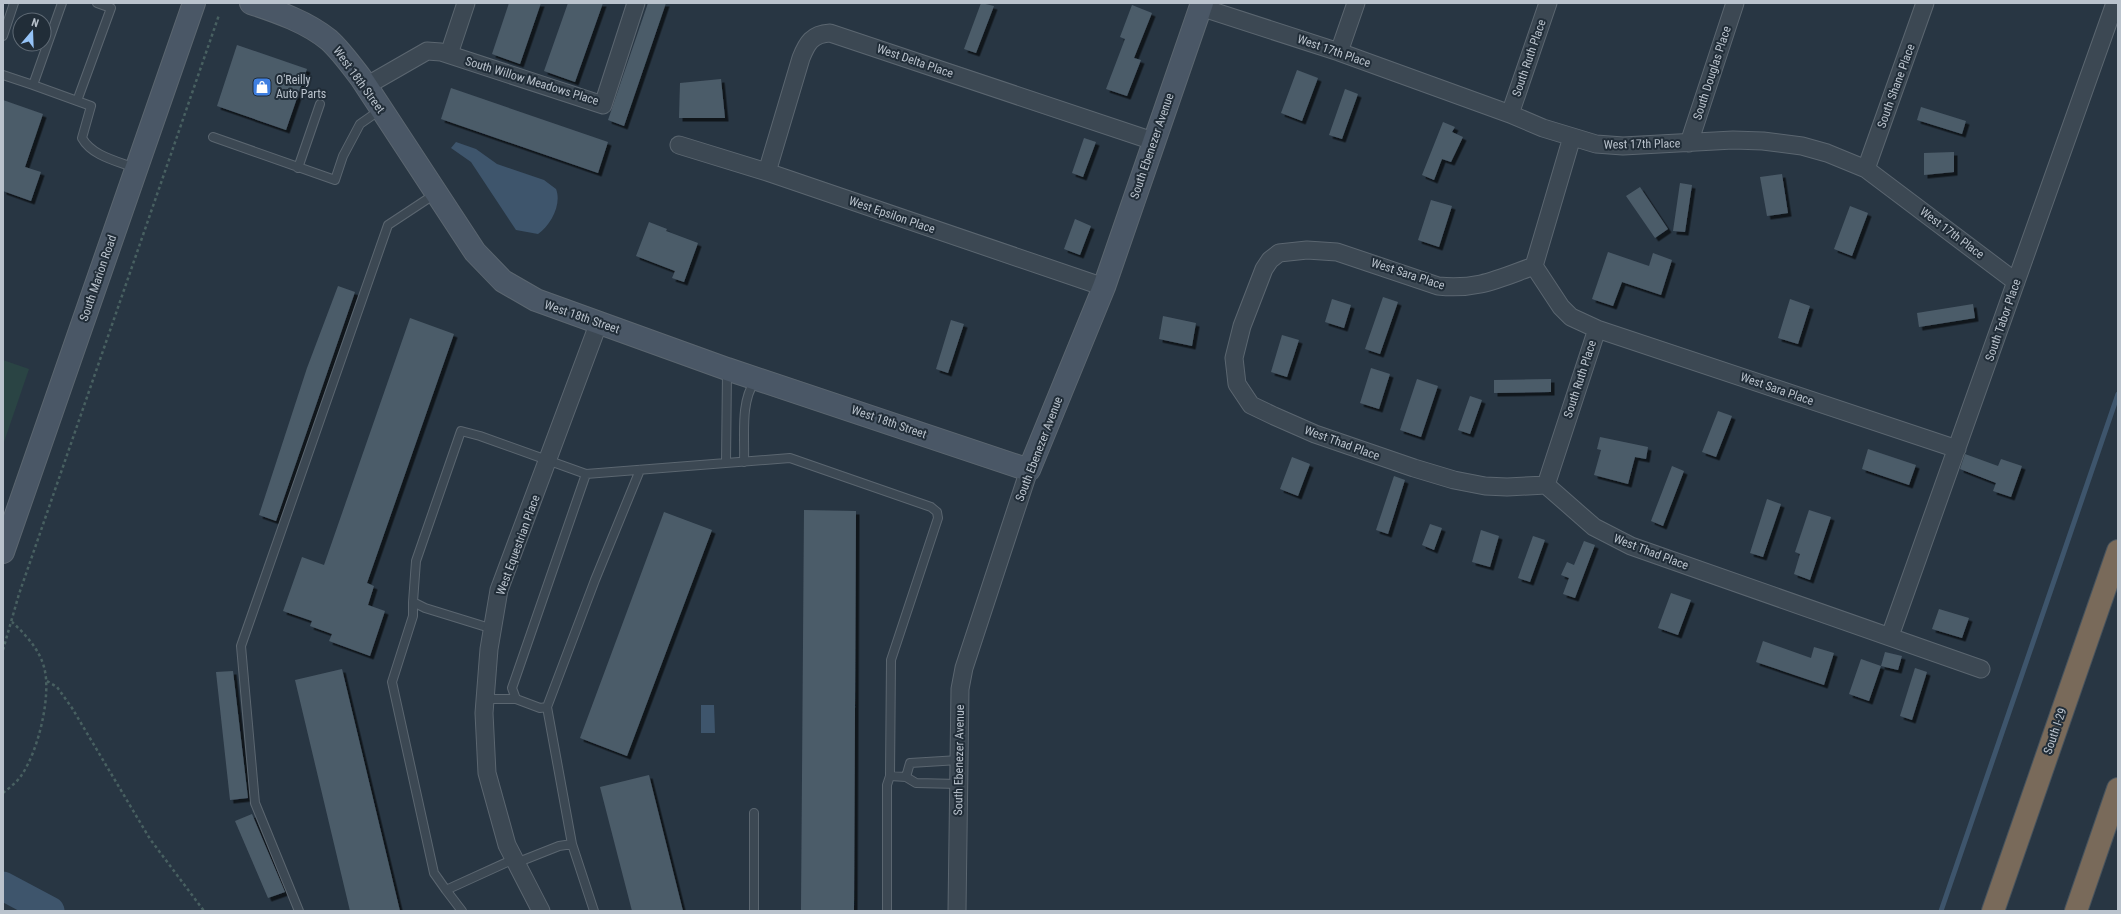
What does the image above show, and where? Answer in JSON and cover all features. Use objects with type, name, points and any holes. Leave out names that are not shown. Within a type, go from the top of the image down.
[{"type":"highway","name":"South I-29","points":[[1993,911],[2116,562]]},
{"type":"highway","points":[[2076,911],[2118,789]]},
{"type":"street","name":"South Marion Road","points":[[3,552],[194,3]]},
{"type":"street","name":"West 18th Street","points":[[251,3],[293,18],[328,39],[341,52],[366,86],[475,252],[502,281],[536,300],[727,369],[1029,470]]},
{"type":"street","points":[[449,54],[466,3]]},
{"type":"street","name":"South Willow Meadows Place","points":[[366,86],[427,51],[449,54],[603,105],[636,3]]},
{"type":"street","points":[[1339,52],[1356,3]]},
{"type":"street","name":"South Ruth Place","points":[[1510,114],[1548,3]]},
{"type":"street","name":"South Douglas Place","points":[[1689,143],[1735,3]]},
{"type":"street","name":"South Shane Place","points":[[1866,169],[1925,3]]},
{"type":"street","name":"South Tabor Place","points":[[1890,636],[2115,3]]},
{"type":"street","name":"West 17th Place","points":[[1201,5],[1339,52],[1510,114],[1543,128],[1596,144],[1623,146],[1740,140],[1802,146],[1827,153],[1866,169],[2016,282]]},
{"type":"street","name":"South Ebenezer Avenue","points":[[957,911],[960,689],[964,668],[1029,470],[1104,287],[1201,5]]},
{"type":"street","name":"West Delta Place","points":[[767,172],[801,58],[807,43],[821,33],[830,33],[1153,141]]},
{"type":"street","points":[[1534,266],[1572,137]]},
{"type":"street","name":"West Epsilon Place","points":[[679,145],[767,172],[1104,287]]},
{"type":"street","name":"West Sara Place","points":[[1279,253],[1307,250],[1337,252],[1438,286],[1453,288],[1480,285],[1507,278],[1534,266]]},
{"type":"street","name":"West Thad Place","points":[[1279,253],[1270,260],[1264,270],[1240,333],[1234,358],[1234,373],[1237,384],[1251,405],[1315,434],[1454,480],[1485,486],[1507,488],[1546,485],[1594,527],[1631,546],[1890,636],[1982,670]]},
{"type":"street","name":"South Ruth Place","points":[[1534,266],[1560,307],[1571,317],[1597,329],[1546,485]]},
{"type":"street","name":"West Equestrian Place","points":[[541,911],[507,845],[487,773],[486,699],[493,629],[499,590],[549,461],[599,322]]},
{"type":"street","name":"West Sara Place","points":[[1597,329],[1957,449]]},
{"type":"lane","points":[[3,36],[14,3]]},
{"type":"lane","points":[[33,85],[62,3]]},
{"type":"lane","points":[[77,101],[110,8],[97,3]]},
{"type":"lane","points":[[3,75],[91,106],[82,138],[86,145],[95,152],[136,168]]},
{"type":"lane","points":[[298,168],[320,104]]},
{"type":"lane","points":[[213,137],[335,180],[343,156],[360,124],[381,109]]},
{"type":"lane","points":[[299,911],[256,803],[241,646],[388,225],[436,194]]},
{"type":"lane","points":[[726,463],[729,382],[727,369]]},
{"type":"lane","points":[[744,462],[746,400],[749,388],[757,378]]},
{"type":"lane","points":[[462,911],[434,873],[392,682],[413,616],[416,561],[462,432],[480,436],[586,474],[790,458],[931,506],[937,512],[938,518],[891,660],[890,776],[887,785],[887,911]]},
{"type":"lane","points":[[594,911],[572,844],[547,707],[595,580],[640,470]]},
{"type":"lane","points":[[516,699],[512,688],[586,474]]},
{"type":"lane","points":[[413,602],[426,608],[493,629]]},
{"type":"lane","points":[[486,699],[516,699],[540,708],[547,707]]},
{"type":"lane","points":[[906,777],[910,763],[959,760]]},
{"type":"lane","points":[[890,776],[906,777],[916,783],[959,784]]},
{"type":"lane","points":[[754,813],[754,911]]},
{"type":"lane","points":[[446,890],[515,861],[559,846],[572,844]]},
{"type":"path","points":[[3,650],[19,594],[219,15]]},
{"type":"path","points":[[3,793],[20,777],[27,766],[44,715],[47,681],[44,665],[36,648],[12,622]]},
{"type":"path","points":[[47,681],[57,687],[72,708],[150,839],[204,911]]},
{"type":"green space","points":[[3,360],[29,369],[3,445]]},
{"type":"water","points":[[456,142],[476,149],[497,164],[544,180],[556,189],[558,201],[554,214],[543,230],[538,234],[516,230],[471,162],[451,148]]},
{"type":"water","points":[[701,705],[714,705],[715,733],[701,733]]},
{"type":"building","points":[[509,3],[541,3],[520,64],[492,54]]},
{"type":"building","points":[[568,3],[603,3],[575,82],[544,71]]},
{"type":"building","points":[[648,3],[666,3],[624,126],[608,120]]},
{"type":"building","points":[[981,3],[994,6],[976,53],[964,49]]},
{"type":"building","points":[[1132,5],[1152,13],[1134,58],[1141,60],[1127,96],[1106,89],[1125,39],[1120,37]]},
{"type":"building","name":"O'Reilly Auto Parts","points":[[237,45],[307,69],[286,130],[217,106]]},
{"type":"building","points":[[1297,70],[1318,78],[1302,121],[1281,113]]},
{"type":"building","points":[[721,79],[725,118],[679,118],[680,83]]},
{"type":"building","points":[[451,88],[608,142],[598,173],[441,119]]},
{"type":"building","points":[[1345,89],[1358,94],[1342,139],[1329,135]]},
{"type":"building","points":[[3,100],[43,114],[25,167],[41,172],[31,201],[3,191]]},
{"type":"building","points":[[1921,107],[1966,121],[1962,134],[1917,120]]},
{"type":"building","points":[[1443,122],[1455,127],[1452,132],[1463,137],[1451,162],[1442,159],[1434,180],[1422,175]]},
{"type":"building","points":[[1084,138],[1096,142],[1083,177],[1072,173]]},
{"type":"building","points":[[1954,152],[1954,172],[1924,175],[1924,153]]},
{"type":"building","points":[[1782,174],[1788,213],[1767,216],[1760,177]]},
{"type":"building","points":[[1680,183],[1692,185],[1685,232],[1673,231]]},
{"type":"building","points":[[1640,187],[1668,229],[1655,238],[1626,196]]},
{"type":"building","points":[[1431,200],[1452,206],[1439,247],[1418,240]]},
{"type":"building","points":[[1850,206],[1868,213],[1852,256],[1834,249]]},
{"type":"building","points":[[1075,219],[1091,226],[1080,255],[1064,249]]},
{"type":"building","points":[[649,222],[667,229],[666,231],[698,243],[684,282],[672,278],[675,271],[636,256]]},
{"type":"building","points":[[1608,252],[1649,266],[1653,253],[1672,260],[1661,295],[1622,282],[1613,306],[1592,299]]},
{"type":"building","points":[[338,286],[355,292],[276,521],[259,515],[307,368]]},
{"type":"building","points":[[1383,297],[1398,302],[1380,354],[1365,349]]},
{"type":"building","points":[[1332,299],[1351,305],[1344,328],[1325,322]]},
{"type":"building","points":[[1790,299],[1810,306],[1798,344],[1778,338]]},
{"type":"building","points":[[1973,304],[1975,318],[1919,327],[1917,313]]},
{"type":"building","points":[[1163,316],[1196,323],[1192,346],[1159,339]]},
{"type":"building","points":[[410,318],[454,334],[367,583],[374,586],[368,605],[385,611],[370,656],[329,641],[332,634],[310,626],[312,621],[283,611],[302,557],[324,565]]},
{"type":"building","points":[[951,320],[964,324],[948,373],[936,369]]},
{"type":"building","points":[[1282,335],[1299,340],[1287,377],[1271,372]]},
{"type":"building","points":[[1371,368],[1390,374],[1379,409],[1360,403]]},
{"type":"building","points":[[1417,379],[1438,386],[1421,437],[1400,430]]},
{"type":"building","points":[[1551,379],[1551,392],[1494,393],[1494,380]]},
{"type":"building","points":[[1470,396],[1482,400],[1470,434],[1458,430]]},
{"type":"building","points":[[1718,411],[1732,416],[1716,457],[1702,452]]},
{"type":"building","points":[[1600,437],[1648,447],[1646,459],[1635,457],[1628,484],[1594,475],[1601,450],[1597,449]]},
{"type":"building","points":[[1868,449],[1916,465],[1909,485],[1862,469]]},
{"type":"building","points":[[1965,454],[1998,466],[2001,459],[2022,466],[2011,497],[1993,491],[1996,483],[1960,469]]},
{"type":"building","points":[[1292,457],[1310,464],[1298,496],[1280,489]]},
{"type":"building","points":[[1672,466],[1684,471],[1663,526],[1651,521]]},
{"type":"building","points":[[1394,476],[1405,480],[1388,534],[1376,530]]},
{"type":"building","points":[[1767,499],[1781,504],[1763,557],[1750,553]]},
{"type":"building","points":[[804,510],[856,511],[854,911],[801,911]]},
{"type":"building","points":[[1809,510],[1831,517],[1810,580],[1794,574],[1800,554],[1795,552]]},
{"type":"building","points":[[664,512],[712,530],[627,756],[580,738]]},
{"type":"building","points":[[1430,524],[1442,528],[1434,550],[1422,545]]},
{"type":"building","points":[[1481,530],[1499,536],[1490,567],[1472,562]]},
{"type":"building","points":[[1533,536],[1545,540],[1530,582],[1518,578]]},
{"type":"building","points":[[1584,541],[1595,545],[1575,598],[1563,594],[1569,578],[1561,575],[1567,562],[1574,565]]},
{"type":"building","points":[[1671,593],[1691,600],[1678,635],[1658,628]]},
{"type":"building","points":[[1939,609],[1969,618],[1962,638],[1932,629]]},
{"type":"building","points":[[1763,641],[1811,658],[1814,647],[1834,653],[1824,685],[1756,662]]},
{"type":"building","points":[[1885,652],[1902,656],[1898,670],[1881,666]]},
{"type":"building","points":[[1861,659],[1881,666],[1869,701],[1849,694]]},
{"type":"building","points":[[1915,668],[1927,672],[1912,720],[1900,716]]},
{"type":"building","points":[[342,669],[400,911],[350,911],[295,680]]},
{"type":"building","points":[[233,671],[248,798],[230,800],[216,672]]},
{"type":"building","points":[[649,775],[683,911],[632,911],[600,787]]},
{"type":"building","points":[[252,814],[285,892],[268,898],[235,821]]},
{"type":"waterway","points":[[1941,911],[2118,394]]},
{"type":"waterway","points":[[3,886],[50,911]]},
{"type":"place","name":"O'Reilly Auto Parts","points":[[262,87]]}]
